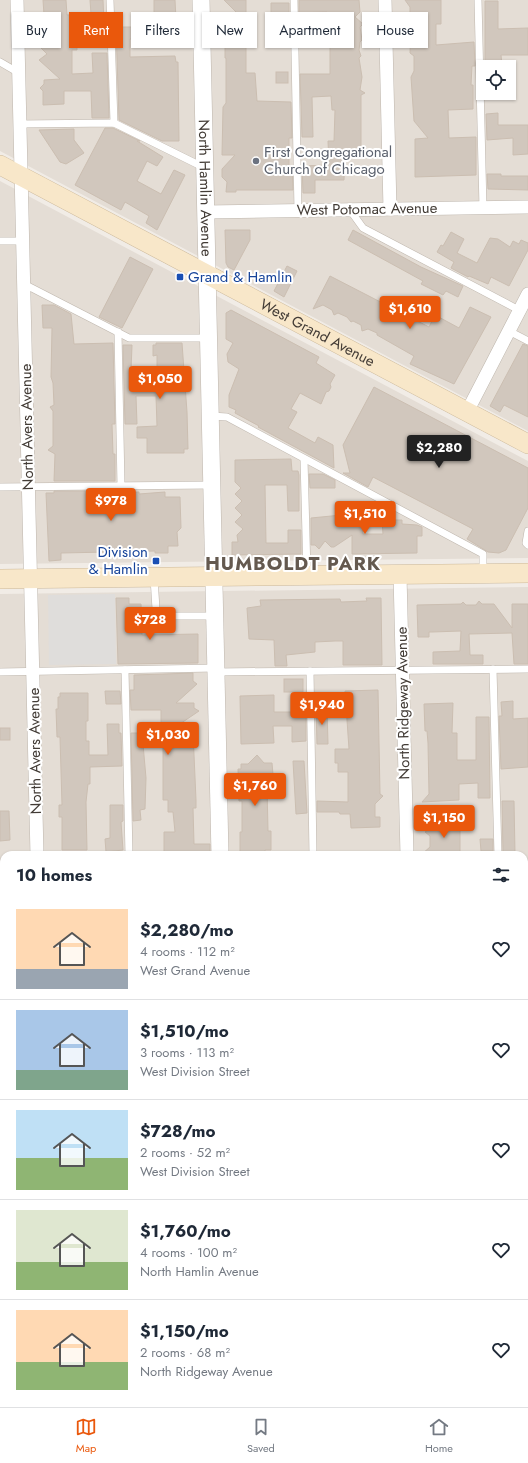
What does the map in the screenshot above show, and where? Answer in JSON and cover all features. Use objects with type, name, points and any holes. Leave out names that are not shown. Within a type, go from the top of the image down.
[{"type":"main road","name":"West Grand Avenue","points":[[0,165],[21,178],[207,274],[528,444]]},
{"type":"main road","points":[[0,580],[528,573]]},
{"type":"street","name":"North Avers Avenue","points":[[17,0],[37,851]]},
{"type":"street","name":"North Hamlin Avenue","points":[[201,0],[220,851]]},
{"type":"street","points":[[385,0],[390,209]]},
{"type":"street","name":"West Potomac Avenue","points":[[206,212],[528,207]]},
{"type":"street","points":[[467,412],[528,294]]},
{"type":"street","name":"North Ridgeway Avenue","points":[[400,575],[407,851]]},
{"type":"lane","points":[[110,0],[114,123]]},
{"type":"lane","points":[[294,0],[298,210]]},
{"type":"lane","points":[[478,0],[483,208]]},
{"type":"lane","points":[[0,62],[19,73]]},
{"type":"lane","points":[[20,124],[114,123],[205,168]]},
{"type":"lane","points":[[350,210],[363,228],[520,310]]},
{"type":"lane","points":[[0,241],[23,241]]},
{"type":"lane","points":[[24,284],[129,338],[209,338]]},
{"type":"lane","points":[[509,331],[528,341]]},
{"type":"lane","points":[[118,332],[120,486]]},
{"type":"lane","points":[[211,416],[227,417],[482,554],[483,574]]},
{"type":"lane","points":[[304,459],[307,576]]},
{"type":"lane","points":[[0,487],[212,485]]},
{"type":"lane","points":[[528,531],[526,543],[528,545]]},
{"type":"lane","points":[[154,578],[156,609],[160,616],[215,616]]},
{"type":"lane","points":[[493,669],[498,851]]},
{"type":"lane","points":[[0,672],[125,670],[310,671],[528,669]]},
{"type":"lane","points":[[125,670],[129,851]]},
{"type":"lane","points":[[310,671],[313,851]]},
{"type":"shaded area","points":[[0,0],[528,0],[528,431],[0,151]]},
{"type":"shaded area","points":[[0,181],[528,461],[528,558],[0,564]]},
{"type":"shaded area","points":[[528,587],[528,851],[0,851],[0,594]]},
{"type":"shaded area","points":[[115,594],[116,664],[49,665],[48,595]]},
{"type":"building","points":[[43,0],[66,0],[67,15],[69,15],[69,48],[77,48],[77,50],[72,50],[72,74],[93,73],[92,53],[107,53],[109,118],[92,118],[91,91],[64,91],[64,104],[43,105],[43,91],[40,88],[44,84],[44,80],[60,79],[39,60],[47,54],[41,48],[61,48],[61,12],[44,12]]},
{"type":"building","points":[[90,0],[103,0],[104,12],[91,12]]},
{"type":"building","points":[[154,0],[175,0],[176,12],[154,12]]},
{"type":"building","points":[[224,0],[246,0],[246,12],[236,12]]},
{"type":"building","points":[[299,0],[359,0],[360,12],[355,17],[362,23],[360,27],[362,40],[360,42],[359,50],[361,56],[359,58],[362,77],[360,90],[365,93],[361,95],[361,153],[345,154],[344,180],[315,180],[315,193],[303,193],[302,166],[329,165],[328,141],[334,141],[335,110],[332,110],[331,96],[312,97],[313,137],[302,137],[300,74],[330,74],[330,48],[354,48],[354,12],[299,12]]},
{"type":"building","points":[[405,0],[441,0],[441,24],[436,24],[436,45],[474,42],[475,66],[472,66],[471,85],[473,85],[473,109],[448,110],[449,138],[476,137],[476,175],[415,177],[415,139],[428,138],[414,121],[411,77],[414,71],[414,56],[410,53],[410,48],[428,48],[428,12],[410,12],[410,7]]},
{"type":"building","points":[[485,1],[498,1],[498,29],[528,28],[528,55],[501,55],[502,60],[485,60]]},
{"type":"building","points":[[271,3],[289,3],[289,12],[271,12]]},
{"type":"building","points":[[123,27],[131,27],[130,57],[175,56],[176,62],[178,62],[179,141],[162,141],[119,120],[117,48],[123,48]]},
{"type":"building","points":[[225,48],[246,48],[246,73],[255,73],[257,101],[291,102],[292,138],[289,138],[289,166],[292,166],[293,190],[236,190],[236,192],[226,192],[227,182],[222,177],[222,169],[235,155],[222,155],[223,107],[226,103]]},
{"type":"building","points":[[276,72],[288,72],[288,83],[276,83]]},
{"type":"building","points":[[498,113],[498,125],[528,125],[528,154],[513,155],[513,138],[487,140],[486,114]]},
{"type":"building","points":[[105,128],[113,128],[140,141],[137,141],[163,157],[157,166],[147,161],[137,181],[161,194],[174,170],[185,175],[157,230],[146,223],[149,216],[125,202],[121,210],[75,185]]},
{"type":"building","points":[[74,129],[74,140],[84,153],[66,164],[60,162],[39,130]]},
{"type":"building","points":[[487,174],[501,174],[501,176],[528,176],[528,190],[488,189]]},
{"type":"building","points":[[225,230],[250,230],[250,240],[234,270],[228,267],[226,263]]},
{"type":"building","points":[[353,230],[421,267],[463,286],[458,297],[446,291],[443,295],[421,284],[423,281],[348,240]]},
{"type":"building","points":[[451,232],[464,239],[457,253],[477,263],[490,238],[498,239],[510,247],[513,241],[519,244],[521,240],[528,243],[528,250],[509,286],[491,277],[488,284],[469,276],[468,277],[451,268],[454,262],[437,252],[441,245],[443,246]]},
{"type":"building","points":[[130,257],[153,269],[122,328],[99,317]]},
{"type":"building","points":[[287,266],[297,271],[284,297],[274,291]]},
{"type":"building","points":[[330,276],[429,327],[435,315],[459,328],[470,307],[491,317],[454,384],[410,364],[414,356],[377,335],[377,333],[368,329],[362,331],[361,325],[353,321],[351,322],[347,317],[338,313],[334,315],[332,310],[323,305],[313,309]]},
{"type":"building","points":[[42,305],[54,305],[71,314],[74,344],[113,343],[115,424],[112,424],[113,454],[115,454],[115,481],[54,481],[55,454],[48,450],[53,446],[53,411],[50,407],[54,405],[53,383],[51,377],[52,328],[43,328]]},
{"type":"building","points":[[231,310],[319,357],[316,363],[335,375],[330,384],[331,387],[329,391],[326,392],[321,404],[300,393],[291,409],[297,412],[288,428],[315,443],[318,437],[333,445],[334,468],[258,427],[259,426],[235,413],[236,410],[229,407],[229,395],[239,369],[228,362],[227,354],[233,343],[226,339],[226,313]]},
{"type":"building","points":[[156,343],[182,343],[188,449],[184,449],[184,453],[147,453],[147,438],[137,438],[137,427],[157,426],[156,396],[136,396],[137,424],[125,424],[123,345],[132,345],[131,371],[139,371],[139,385],[157,385],[157,355],[153,356],[153,345],[156,345]]},
{"type":"building","points":[[523,344],[528,346],[528,417],[504,405],[500,412],[490,406]]},
{"type":"building","points":[[374,387],[528,468],[528,508],[506,550],[499,553],[488,552],[467,539],[473,529],[373,477],[368,487],[343,473],[350,473],[343,445]]},
{"type":"building","points":[[291,459],[292,471],[298,471],[299,475],[299,511],[288,511],[287,485],[265,485],[266,543],[288,543],[288,530],[301,530],[301,554],[232,555],[232,542],[238,542],[237,535],[243,529],[235,522],[242,515],[235,508],[242,501],[235,494],[241,488],[235,482],[235,460]]},
{"type":"building","points":[[309,474],[323,474],[335,480],[335,488],[310,488]]},
{"type":"building","points":[[54,491],[116,491],[116,493],[139,492],[139,494],[165,492],[165,497],[180,497],[181,528],[177,532],[178,546],[168,546],[168,553],[155,553],[155,551],[61,553],[61,560],[49,561],[46,493],[54,493]]},
{"type":"building","points":[[362,513],[363,534],[383,534],[382,520],[402,520],[402,524],[417,525],[422,527],[422,536],[417,536],[417,553],[352,554],[352,535],[334,547],[331,547],[325,541],[319,549],[315,545],[311,545],[311,518]]},
{"type":"building","points":[[116,598],[129,598],[129,604],[141,604],[142,635],[198,634],[198,663],[118,664]]},
{"type":"building","points":[[366,598],[381,598],[382,665],[343,665],[343,641],[335,641],[315,642],[315,652],[286,655],[287,666],[275,666],[274,640],[249,639],[247,608],[261,606],[260,600],[340,599],[341,602],[367,601]]},
{"type":"building","points":[[479,601],[482,604],[494,604],[512,628],[512,604],[528,604],[528,664],[514,664],[512,633],[469,634],[470,655],[483,655],[483,664],[433,664],[433,652],[460,651],[461,631],[429,632],[429,637],[418,637],[417,605],[461,604],[463,602],[466,605],[476,605]]},
{"type":"building","points":[[193,673],[193,681],[197,684],[176,703],[194,703],[194,708],[199,711],[168,732],[193,732],[196,800],[196,808],[193,808],[194,844],[210,844],[210,851],[164,851],[164,832],[175,832],[173,812],[168,812],[168,800],[163,800],[163,744],[143,744],[146,778],[145,809],[140,810],[141,820],[133,821],[131,733],[161,733],[161,710],[131,710],[130,690],[134,690],[134,675]]},
{"type":"building","points":[[284,679],[303,679],[303,692],[284,692]]},
{"type":"building","points":[[378,690],[380,794],[383,796],[375,804],[375,817],[380,817],[380,827],[351,828],[350,814],[340,814],[339,812],[317,812],[317,801],[348,802],[348,772],[338,772],[338,763],[335,763],[335,749],[349,749],[345,691]]},
{"type":"building","points":[[105,691],[120,691],[121,704],[106,704]]},
{"type":"building","points":[[60,693],[88,693],[86,741],[89,741],[89,755],[108,755],[107,724],[119,724],[119,733],[121,733],[122,766],[90,767],[90,784],[88,784],[86,802],[87,850],[62,850],[62,817],[59,817],[59,805],[62,805],[60,737],[57,737],[56,709],[58,709],[58,697],[60,697]]},
{"type":"building","points":[[274,695],[274,712],[306,712],[306,741],[292,742],[292,726],[273,726],[274,743],[241,744],[240,696]]},
{"type":"building","points":[[513,701],[513,719],[528,718],[528,767],[501,769],[499,716],[502,716],[501,702]]},
{"type":"building","points":[[453,703],[452,733],[457,733],[457,760],[476,760],[476,717],[489,717],[490,798],[478,798],[478,783],[459,784],[459,800],[422,802],[429,794],[428,743],[427,731],[425,731],[424,704]]},
{"type":"building","points":[[316,708],[327,708],[328,744],[317,744]]},
{"type":"building","points":[[0,728],[10,728],[10,740],[0,740]]},
{"type":"building","points":[[257,755],[264,763],[272,763],[274,786],[267,786],[268,831],[271,831],[271,850],[240,851],[240,832],[242,832],[242,801],[239,801],[238,769],[241,769],[241,764],[248,764]]},
{"type":"building","points":[[293,761],[304,761],[307,813],[296,814]]},
{"type":"building","points":[[502,801],[514,801],[515,851],[503,851]]},
{"type":"building","points":[[110,805],[123,805],[123,821],[121,822],[123,850],[106,851],[105,839],[110,838]]},
{"type":"building","points":[[0,811],[9,811],[10,840],[0,841]]},
{"type":"building","points":[[460,823],[460,851],[425,851],[430,847],[430,836],[425,832],[430,829],[430,824]]},
{"type":"building","points":[[480,839],[493,839],[493,851],[481,851]]},
{"type":"place","name":"First Congregational Church of Chicago","points":[[256,161]]},
{"type":"place","name":"Grand & Hamlin","points":[[180,277]]},
{"type":"place","name":"Division & Hamlin","points":[[156,561]]},
{"type":"district","name":"HUMBOLDT PARK","points":[[293,563]]}]
